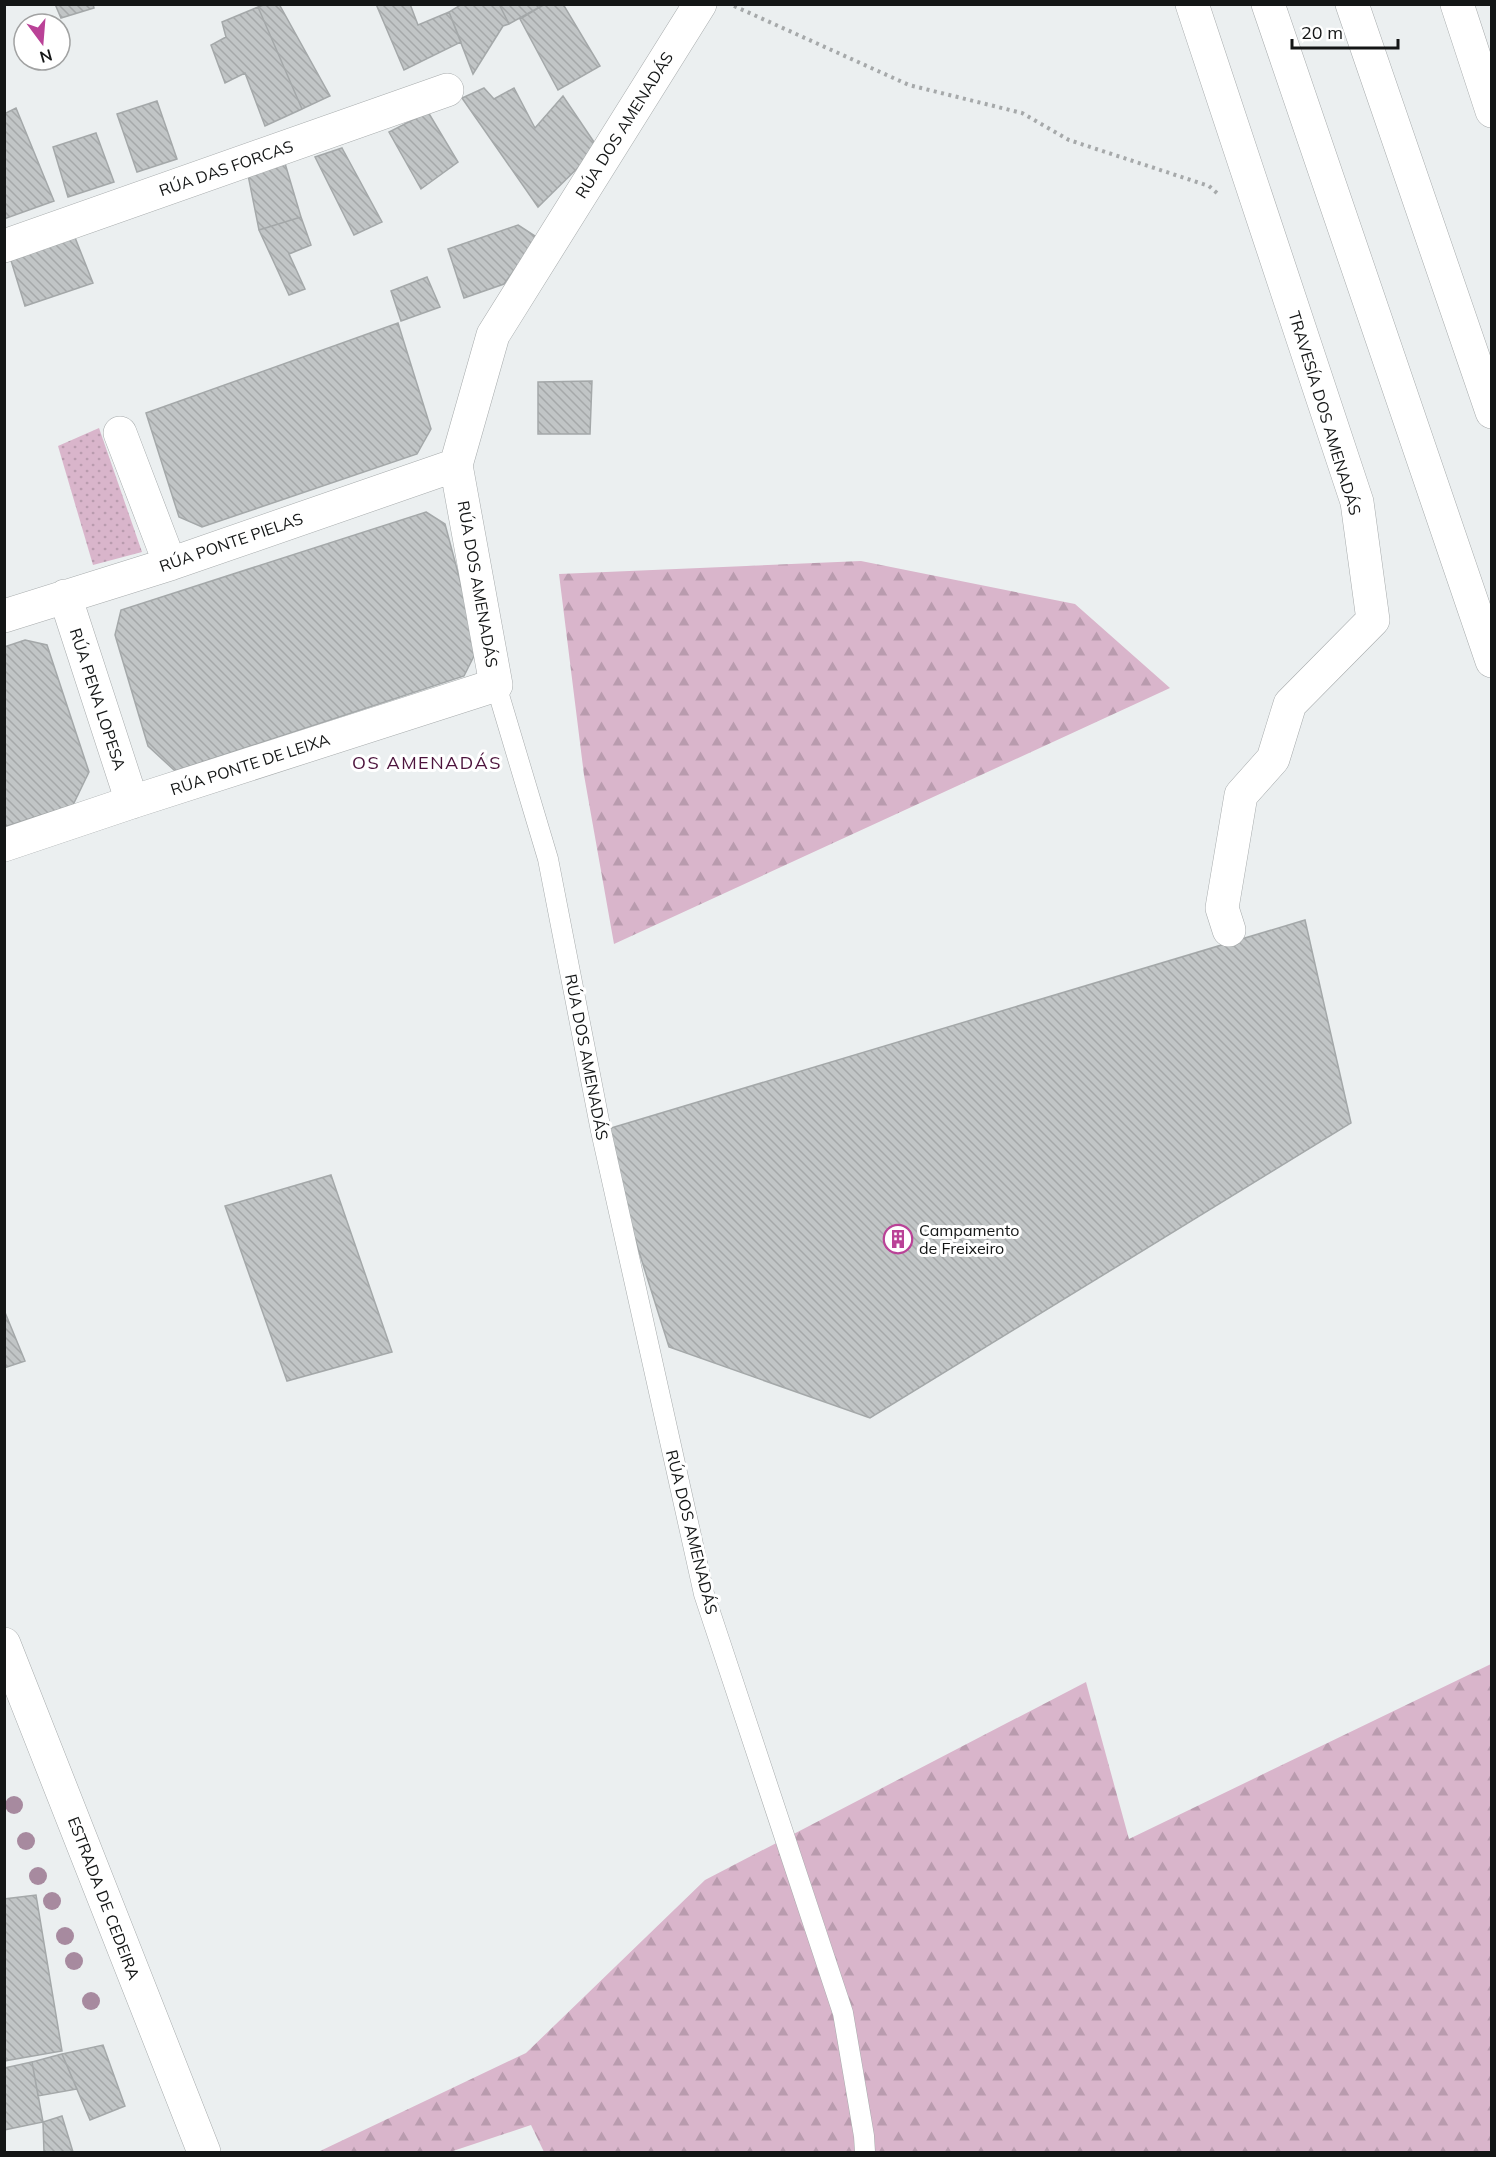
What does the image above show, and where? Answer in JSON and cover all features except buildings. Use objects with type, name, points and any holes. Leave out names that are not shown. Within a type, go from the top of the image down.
[{"type":"main road","name":"RÚA DOS AMENADÁS","points":[[496,685],[456,465],[493,335],[700,4]]},
{"type":"main road","name":"TRAVESÍA DOS AMENADÁS","points":[[1192,4],[1357,502],[1372,620],[1290,704],[1273,759],[1241,795],[1222,908],[1229,930]]},
{"type":"main road","points":[[1268,4],[1491,661]]},
{"type":"main road","points":[[1352,4],[1491,412]]},
{"type":"main road","points":[[1457,4],[1491,111]]},
{"type":"main road","name":"RÚA DAS FORCAS","points":[[4,246],[447,90]]},
{"type":"main road","points":[[120,433],[170,564]]},
{"type":"main road","name":"RÚA PONTE PIELAS","points":[[4,616],[170,564],[456,465]]},
{"type":"main road","name":"RÚA PENA LOPESA","points":[[65,596],[132,802]]},
{"type":"main road","name":"RÚA PONTE DE LEIXA","points":[[4,845],[496,685]]},
{"type":"main road","name":"ESTRADA DE CEDEIRA","points":[[4,1644],[204,2152]]},
{"type":"lane","name":"RÚA DOS AMENADÁS","points":[[496,685],[548,859],[601,1131],[705,1594],[843,2013],[865,2152]]},
{"type":"path","points":[[731,4],[909,85],[1022,113],[1069,140],[1209,186],[1218,193]]},
{"type":"green space","points":[[99,428],[142,552],[93,565],[58,446]]},
{"type":"green space","points":[[861,561],[1075,604],[1170,688],[614,944],[584,775],[559,574]]},
{"type":"green space","points":[[1491,1664],[1491,2152],[544,2152],[531,2125],[450,2152],[318,2152],[526,2053],[705,1880],[1086,1682],[1129,1839]]},
{"type":"place","name":"Campamento de Freixeiro","points":[[898,1239]]},
{"type":"district","name":"OS AMENADÁS","points":[[427,762]]}]
